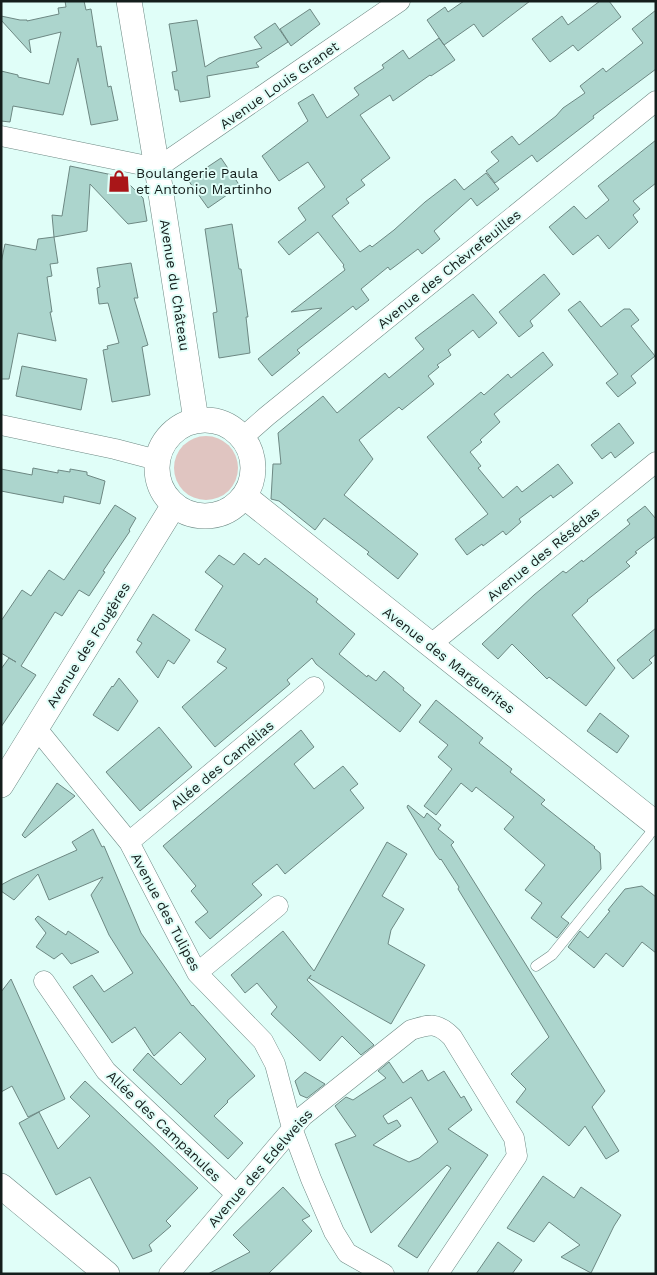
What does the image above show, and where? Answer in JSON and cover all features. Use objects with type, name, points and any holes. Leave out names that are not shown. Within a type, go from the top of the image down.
[{"type":"street","name":"Avenue du Château","points":[[129,1],[196,420]]},
{"type":"street","name":"Avenue Louis Granet","points":[[157,168],[400,1]]},
{"type":"street","name":"Avenue des Chèvrefeuilles","points":[[242,438],[656,101]]},
{"type":"street","points":[[1,136],[157,168]]},
{"type":"street","points":[[196,420],[209,420],[222,423],[233,429],[242,438],[250,451],[253,466],[251,482],[244,496],[233,507],[219,514],[203,516],[188,513],[174,505],[166,496],[160,485],[157,473],[157,460],[162,446],[171,434],[182,425],[196,420]]},
{"type":"street","points":[[1,425],[115,449],[157,460]]},
{"type":"street","name":"Avenue des Résédas","points":[[430,645],[656,462]]},
{"type":"street","name":"Avenue des Marguerites","points":[[244,496],[655,823]]},
{"type":"street","name":"Avenue des Fougères","points":[[1,785],[174,505]]},
{"type":"street","name":"Allée des Camélias","points":[[129,842],[314,687]]},
{"type":"street","name":"Avenue des Tulipes","points":[[37,729],[129,842],[197,973],[263,1041],[275,1064],[292,1128],[334,1232],[347,1253],[384,1274]]},
{"type":"street","points":[[197,973],[278,906]]},
{"type":"street","name":"Allée des Campanules","points":[[44,981],[106,1071],[236,1194]]},
{"type":"street","name":"Avenue des Edelweiss","points":[[169,1274],[302,1116],[411,1030],[433,1025],[443,1028],[452,1037],[514,1138],[516,1156],[438,1274]]},
{"type":"street","points":[[1,1186],[107,1274]]},
{"type":"lane","points":[[536,966],[552,956],[649,835],[655,823]]},
{"type":"shaded area","points":[[206,436],[224,442],[232,450],[238,468],[232,486],[224,494],[206,500],[188,494],[180,486],[174,468],[180,450],[188,442]]},
{"type":"building","points":[[65,1],[84,1],[86,10],[91,9],[97,47],[101,46],[108,87],[111,86],[118,120],[91,125],[78,58],[63,115],[13,106],[10,122],[1,121],[1,71],[49,84],[61,32],[29,40],[31,53],[1,20],[1,16],[27,21],[59,14],[58,8],[66,7]]},
{"type":"building","points":[[464,1],[530,1],[483,37],[474,24],[444,45],[427,20],[445,7],[448,12]]},
{"type":"building","points":[[600,1],[609,1],[621,17],[578,51],[573,45],[550,62],[532,39],[562,16],[568,25]]},
{"type":"building","points":[[310,9],[320,24],[291,46],[280,29]]},
{"type":"building","points":[[656,10],[656,69],[593,116],[594,118],[537,162],[532,155],[495,183],[486,171],[499,161],[491,152],[512,136],[519,145],[556,116],[563,108],[585,93],[580,86],[603,68],[606,72],[643,43],[632,29]]},
{"type":"building","points":[[197,20],[205,67],[219,58],[262,48],[254,37],[275,23],[288,42],[256,63],[259,67],[207,76],[210,97],[180,102],[178,90],[175,90],[172,72],[177,71],[169,24]]},
{"type":"building","points":[[439,38],[455,60],[393,101],[390,95],[360,115],[390,158],[361,180],[365,185],[346,199],[349,203],[332,216],[360,252],[370,245],[372,247],[455,179],[464,190],[486,173],[499,189],[477,206],[471,198],[434,231],[440,239],[422,254],[418,249],[390,270],[388,267],[361,289],[369,300],[356,310],[353,306],[297,350],[300,353],[272,376],[258,359],[322,308],[291,312],[345,270],[344,265],[318,232],[289,255],[278,242],[306,220],[298,208],[325,187],[308,162],[279,181],[262,156],[308,121],[298,103],[313,94],[327,118],[359,95],[354,88],[384,68],[382,65],[403,50],[409,59]]},
{"type":"building","points":[[656,140],[656,183],[633,201],[640,209],[633,215],[638,222],[609,249],[598,235],[573,255],[549,227],[574,206],[586,219],[609,200],[598,186]]},
{"type":"building","points":[[221,158],[240,186],[208,208],[188,180]]},
{"type":"building","points":[[70,166],[122,177],[143,198],[147,221],[128,224],[90,184],[87,231],[54,237],[52,215],[62,216]]},
{"type":"building","points":[[232,224],[248,317],[246,317],[250,353],[219,358],[213,313],[217,312],[205,229]]},
{"type":"building","points":[[54,237],[58,263],[50,264],[52,276],[47,277],[52,312],[50,312],[56,341],[18,333],[9,379],[1,379],[1,263],[5,244],[36,250],[38,239]]},
{"type":"building","points":[[131,263],[138,298],[134,298],[148,345],[142,347],[150,395],[112,402],[103,350],[108,349],[107,346],[119,343],[108,303],[99,304],[97,288],[100,287],[97,268]]},
{"type":"building","points":[[544,274],[560,294],[530,321],[533,326],[519,337],[499,312]]},
{"type":"building","points":[[473,294],[497,323],[479,338],[473,330],[448,350],[451,355],[437,365],[439,367],[428,376],[434,384],[402,410],[399,407],[359,440],[373,459],[344,495],[418,554],[398,579],[367,554],[369,552],[324,518],[315,530],[279,501],[271,499],[273,464],[281,464],[278,433],[323,396],[337,413],[385,373],[389,378],[424,349],[415,338]]},
{"type":"building","points":[[580,301],[601,327],[624,309],[630,309],[639,320],[631,326],[655,356],[631,376],[636,383],[618,397],[606,383],[618,374],[568,310]]},
{"type":"building","points":[[543,352],[553,365],[494,414],[500,422],[470,452],[481,466],[478,468],[503,498],[517,486],[522,492],[558,464],[573,483],[553,498],[551,495],[519,519],[521,522],[506,535],[503,531],[467,555],[455,539],[488,514],[427,437],[481,392],[484,395],[508,374],[511,378]]},
{"type":"building","points":[[22,366],[87,379],[81,410],[16,396]]},
{"type":"building","points":[[619,423],[634,443],[615,458],[611,452],[602,459],[591,445]]},
{"type":"building","points":[[33,468],[58,473],[58,470],[70,472],[70,469],[87,472],[87,475],[105,481],[100,504],[64,496],[63,503],[1,491],[1,469],[32,475]]},
{"type":"building","points":[[115,505],[136,518],[130,531],[89,596],[79,590],[62,616],[55,612],[21,666],[36,675],[1,727],[1,669],[9,658],[16,662],[1,653],[1,621],[22,590],[31,596],[49,570],[64,580]]},
{"type":"building","points":[[645,506],[656,519],[656,536],[635,552],[637,553],[626,562],[630,566],[587,600],[572,615],[615,668],[586,706],[549,677],[547,679],[512,644],[498,659],[482,644],[534,595],[563,571],[566,573],[582,560],[583,562],[630,524],[627,520]]},
{"type":"building","points":[[244,553],[259,565],[265,558],[318,599],[316,602],[355,634],[339,654],[367,677],[368,675],[376,681],[384,671],[421,705],[400,732],[316,664],[312,658],[287,680],[290,684],[215,747],[182,707],[227,668],[217,662],[226,649],[195,630],[223,586],[205,572],[219,555],[234,565]]},
{"type":"building","points":[[153,614],[190,640],[174,664],[168,660],[158,678],[136,652],[142,643],[137,640]]},
{"type":"building","points":[[656,628],[656,654],[649,660],[652,663],[633,679],[617,660]]},
{"type":"building","points":[[119,678],[138,701],[118,731],[93,715]]},
{"type":"building","points":[[436,700],[483,738],[479,743],[512,769],[510,772],[545,800],[541,804],[600,853],[601,869],[561,917],[569,923],[557,938],[531,918],[542,903],[525,890],[545,865],[504,829],[514,817],[476,787],[472,792],[461,783],[436,815],[424,806],[452,769],[438,757],[448,745],[419,722]]},
{"type":"building","points":[[600,713],[629,736],[617,753],[587,731]]},
{"type":"building","points":[[159,727],[192,767],[140,811],[106,772]]},
{"type":"building","points":[[301,730],[314,747],[294,764],[314,789],[343,766],[358,784],[350,790],[364,808],[285,874],[277,864],[252,884],[262,895],[210,939],[195,922],[208,912],[191,891],[196,886],[163,846]]},
{"type":"building","points":[[57,783],[75,796],[25,838],[22,835]]},
{"type":"building","points":[[408,805],[424,818],[427,813],[441,825],[438,829],[454,842],[451,845],[605,1091],[592,1107],[619,1151],[606,1159],[585,1126],[569,1146],[516,1102],[526,1089],[511,1074],[549,1037],[458,889],[459,887],[441,859],[436,855],[407,807]]},
{"type":"building","points":[[93,829],[102,847],[104,846],[141,933],[192,1006],[255,1076],[227,1101],[214,1116],[243,1143],[228,1159],[133,1070],[148,1053],[181,1085],[206,1059],[180,1032],[154,1056],[135,1027],[112,1043],[73,987],[92,975],[104,992],[133,973],[109,935],[91,895],[103,877],[49,900],[38,874],[14,900],[1,891],[1,885],[12,879],[77,850],[72,842]]},
{"type":"building","points":[[387,842],[407,854],[382,896],[404,909],[391,930],[388,944],[425,965],[391,1024],[309,978],[311,975],[307,980],[374,1045],[361,1055],[342,1036],[320,1061],[271,1014],[277,1007],[257,983],[245,993],[231,975],[283,931],[314,971]]},
{"type":"building","points":[[642,886],[656,897],[656,953],[642,942],[623,967],[606,953],[594,968],[568,947],[580,931],[588,938],[625,889]]},
{"type":"building","points":[[38,916],[66,935],[68,931],[99,952],[71,964],[62,953],[54,959],[36,947],[46,933],[35,919]]},
{"type":"building","points":[[11,979],[65,1099],[28,1117],[12,1086],[1,1092],[1,992]]},
{"type":"building","points":[[389,1062],[403,1083],[422,1070],[428,1081],[444,1071],[461,1098],[464,1096],[472,1110],[448,1129],[488,1155],[417,1258],[398,1246],[451,1168],[447,1165],[371,1233],[335,1144],[356,1136],[335,1106],[346,1097],[353,1100],[386,1078],[378,1071]],"holes":[[[411,1097],[438,1142],[419,1158],[409,1162],[373,1145],[401,1126],[397,1120],[388,1124],[383,1116]]]},
{"type":"building","points":[[305,1072],[325,1084],[307,1098],[300,1095],[295,1081]]},
{"type":"building","points":[[85,1081],[198,1188],[166,1221],[171,1226],[149,1245],[152,1251],[133,1259],[90,1177],[56,1195],[19,1123],[39,1112],[58,1149],[90,1116],[70,1097]]},
{"type":"building","points":[[543,1176],[574,1198],[581,1187],[621,1215],[591,1273],[561,1257],[580,1245],[549,1222],[534,1242],[507,1228]]},
{"type":"building","points":[[283,1187],[310,1216],[302,1220],[312,1231],[268,1274],[208,1274],[250,1252],[233,1235]]},
{"type":"building","points":[[498,1242],[522,1260],[512,1274],[476,1274]]},
{"type":"place","name":"Boulangerie Paula et Antonio Martinho","points":[[119,181]]}]
